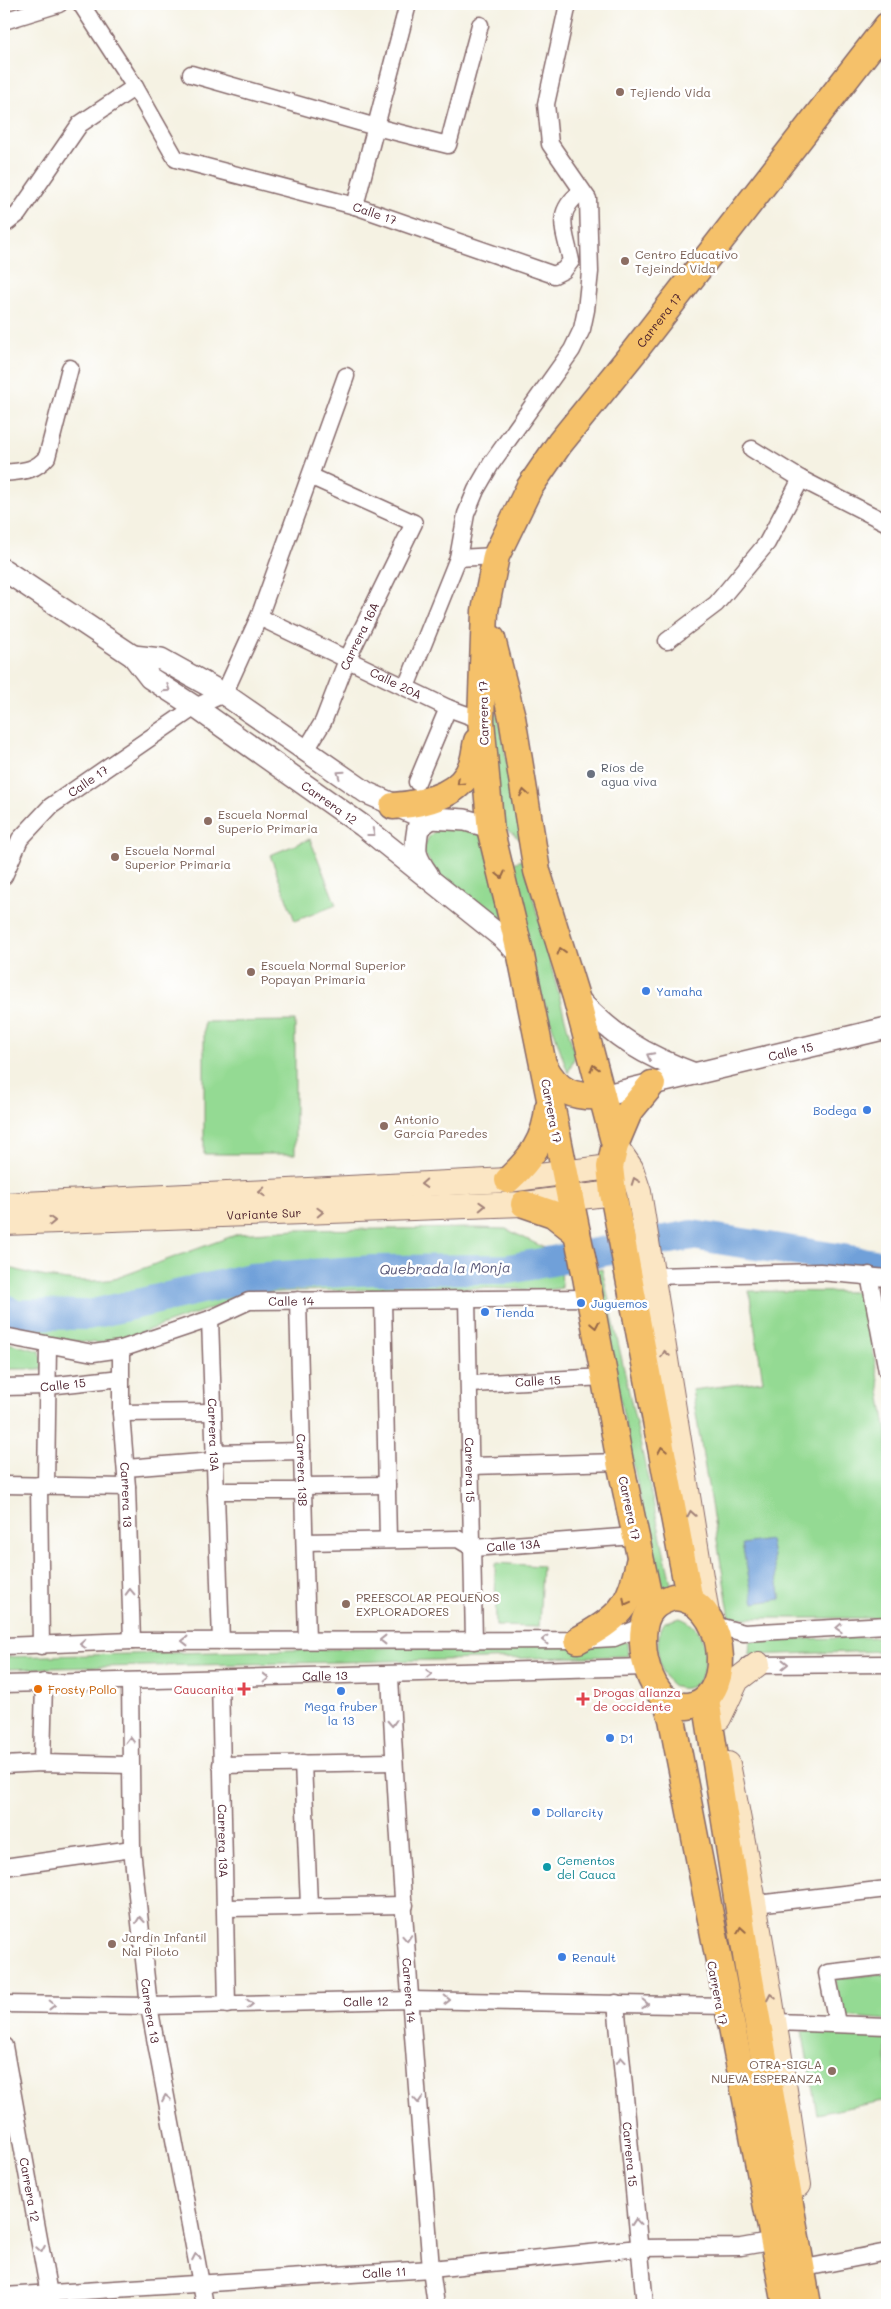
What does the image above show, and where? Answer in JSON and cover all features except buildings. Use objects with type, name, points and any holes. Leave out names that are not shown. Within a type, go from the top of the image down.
[{"type":"main road","name":"Carrera 17","points":[[648,1617],[638,1546],[620,1462],[578,1236],[521,956],[490,827],[481,720],[485,611],[496,556],[529,488],[560,443],[633,354],[887,26]]},
{"type":"main road","name":"Carrera 17","points":[[485,611],[512,718],[537,871],[576,998],[602,1096],[612,1156],[613,1193],[631,1223],[643,1270],[704,1614]]},
{"type":"main road","points":[[392,806],[415,804],[438,798],[452,790],[466,777],[472,765],[481,720]]},
{"type":"main road","points":[[490,827],[520,850],[537,871]]},
{"type":"main road","points":[[543,1063],[551,1080],[566,1091],[583,1097],[602,1096]]},
{"type":"main road","points":[[631,1223],[639,1192],[634,1177],[612,1156],[629,1112],[652,1084]]},
{"type":"main road","points":[[508,1180],[526,1164],[540,1143],[548,1119],[549,1095]]},
{"type":"main road","name":"Variante Sur","points":[[4,1205],[508,1180],[565,1173],[612,1156]]},
{"type":"main road","name":"Variante Sur","points":[[4,1223],[524,1204],[613,1193]]},
{"type":"main road","points":[[524,1204],[553,1214],[578,1236]]},
{"type":"main road","points":[[578,1640],[601,1628],[625,1606],[635,1582],[638,1546]]},
{"type":"main road","points":[[758,1664],[737,1680],[715,1692],[687,1706],[680,1706],[655,1683],[644,1649],[648,1617],[664,1600],[682,1597],[704,1614],[720,1654],[715,1692],[808,2305]]},
{"type":"main road","name":"Carrera 17","points":[[655,1683],[674,1728],[776,2305]]},
{"type":"main road","points":[[715,1692],[756,1904],[756,1968],[776,2022],[816,2305]]},
{"type":"main road","name":"Carrera 17","points":[[724,2006],[786,2305]]},
{"type":"street","points":[[4,21],[59,4]]},
{"type":"street","name":"Calle 17","points":[[81,4],[135,87],[176,159],[355,206],[554,275],[564,270],[571,260],[562,218],[570,201],[581,192]]},
{"type":"street","points":[[355,206],[408,4]]},
{"type":"street","points":[[406,687],[458,558],[466,514],[476,490],[491,464],[572,350],[582,329],[590,272],[588,199],[581,192],[550,144],[546,104],[568,4]]},
{"type":"street","points":[[191,74],[376,127],[448,145],[480,26]]},
{"type":"street","points":[[4,225],[18,214],[80,124],[135,87]]},
{"type":"street","points":[[4,473],[25,471],[38,466],[47,457],[70,368]]},
{"type":"street","points":[[224,694],[260,617],[346,376]]},
{"type":"street","points":[[752,449],[801,479],[887,523]]},
{"type":"street","points":[[667,641],[716,604],[767,543],[801,479]]},
{"type":"street","name":"Carrera 16A","points":[[306,750],[323,722],[347,660],[414,523],[308,482]]},
{"type":"street","points":[[458,558],[496,556]]},
{"type":"street","name":"Carrera 12","points":[[4,570],[133,656],[150,678],[363,826],[504,939],[521,956]]},
{"type":"street","name":"Calle 20A","points":[[260,617],[448,708],[481,720]]},
{"type":"street","name":"Carrera 12","points":[[133,656],[161,659],[224,694],[367,793],[392,806],[431,818],[466,820],[490,827]]},
{"type":"street","name":"Calle 17","points":[[4,876],[20,839],[51,806],[195,708],[224,694]]},
{"type":"street","points":[[418,782],[448,708]]},
{"type":"street","points":[[431,818],[418,828],[416,858],[432,881]]},
{"type":"street","points":[[576,998],[601,1023],[629,1045],[661,1062],[695,1074]]},
{"type":"street","name":"Calle 15","points":[[602,1096],[887,1028]]},
{"type":"street","points":[[643,1270],[820,1272],[887,1278]]},
{"type":"street","points":[[870,1275],[887,1371]]},
{"type":"street","name":"Calle 14","points":[[4,1336],[48,1346],[93,1353],[121,1349],[210,1319],[249,1302],[467,1299],[588,1287]]},
{"type":"street","name":"Carrera 15","points":[[467,1299],[474,1641]]},
{"type":"street","name":"Carrera 13B","points":[[298,1300],[307,1640]]},
{"type":"street","points":[[383,1300],[388,1540]]},
{"type":"street","name":"Carrera 13A","points":[[210,1319],[221,1641]]},
{"type":"street","points":[[41,1646],[43,1485],[48,1346]]},
{"type":"street","name":"Carrera 13","points":[[121,1349],[121,1413],[127,1486],[132,1641]]},
{"type":"street","name":"Calle 15","points":[[470,1384],[605,1377]]},
{"type":"street","name":"Calle 15","points":[[4,1387],[48,1386],[121,1378]]},
{"type":"street","points":[[121,1413],[212,1412]]},
{"type":"street","points":[[126,1468],[214,1457],[302,1451]]},
{"type":"street","points":[[471,1466],[620,1462]]},
{"type":"street","points":[[4,1485],[127,1486]]},
{"type":"street","points":[[216,1490],[387,1485]]},
{"type":"street","name":"Calle 13A","points":[[305,1542],[458,1538],[473,1548],[638,1546]]},
{"type":"street","points":[[704,1614],[744,1633],[887,1625]]},
{"type":"street","points":[[4,1646],[132,1641],[578,1640],[614,1638],[648,1617]]},
{"type":"street","points":[[715,1692],[758,1664],[887,1664]]},
{"type":"street","name":"Calle 13","points":[[4,1684],[390,1675],[655,1683]]},
{"type":"street","name":"Carrera 14","points":[[390,1675],[394,1762],[411,2000],[431,2269],[436,2305]]},
{"type":"street","name":"Carrera 13A","points":[[220,1679],[227,2005]]},
{"type":"street","points":[[42,1763],[44,1682]]},
{"type":"street","name":"Carrera 13","points":[[130,1682],[132,1849],[149,2006],[205,2305]]},
{"type":"street","points":[[221,1764],[394,1762]]},
{"type":"street","points":[[4,1765],[42,1763],[130,1765]]},
{"type":"street","points":[[304,1763],[309,1905]]},
{"type":"street","points":[[4,1867],[132,1849]]},
{"type":"street","points":[[756,1904],[887,1889]]},
{"type":"street","points":[[226,1908],[309,1905],[405,1905]]},
{"type":"street","points":[[837,2023],[827,1973],[887,1966]]},
{"type":"street","name":"Calle 12","points":[[4,2004],[149,2006],[411,2000],[724,2006]]},
{"type":"street","name":"Carrera 15","points":[[616,2003],[645,2305]]},
{"type":"street","points":[[776,2022],[887,2026]]},
{"type":"street","name":"Carrera 12","points":[[4,2046],[50,2299]]},
{"type":"street","name":"Calle 11","points":[[4,2296],[50,2299],[201,2284],[431,2269],[639,2248],[741,2247],[764,2243]]},
{"type":"street","points":[[810,2267],[887,2252]]},
{"type":"green space","points":[[491,708],[498,715],[522,841],[498,822]]},
{"type":"green space","points":[[447,826],[482,835],[509,937],[443,881],[423,852],[426,842],[431,835]]},
{"type":"green space","points":[[310,839],[336,905],[295,921],[270,855]]},
{"type":"green space","points":[[523,860],[575,1056],[568,1073],[534,972],[512,863]]},
{"type":"green space","points":[[295,1021],[295,1154],[204,1154],[204,1022]]},
{"type":"green space","points":[[506,1229],[553,1252],[561,1267],[562,1288],[546,1290],[474,1288],[298,1291],[252,1294],[128,1337],[97,1343],[19,1335],[4,1330],[4,1266],[30,1274],[58,1279],[100,1281],[114,1279],[238,1234],[296,1230]]},
{"type":"green space","points":[[602,1269],[672,1588],[659,1591],[594,1271]]},
{"type":"green space","points":[[749,1291],[863,1292],[887,1433],[887,1618],[730,1618],[692,1390],[763,1381]]},
{"type":"green space","points":[[4,1342],[40,1351],[43,1369],[4,1369]]},
{"type":"green space","points":[[495,1563],[542,1566],[539,1627],[496,1626]]},
{"type":"green space","points":[[680,1618],[696,1628],[704,1644],[705,1662],[700,1680],[688,1687],[678,1688],[669,1682],[663,1672],[659,1660],[658,1646],[660,1633],[665,1622]]},
{"type":"green space","points":[[887,1637],[887,1651],[749,1655],[750,1640]]},
{"type":"green space","points":[[627,1642],[628,1656],[4,1669],[4,1657]]},
{"type":"green space","points":[[887,1973],[887,2020],[842,2016],[835,1979]]},
{"type":"green space","points":[[802,2030],[887,2039],[887,2100],[817,2114]]},
{"type":"water","points":[[770,1540],[781,1599],[754,1603],[742,1544]]},
{"type":"waterway","name":"Quebrada la Monja","points":[[4,1308],[12,1314],[88,1315],[250,1278],[374,1270],[509,1269],[692,1235],[887,1266]]},
{"type":"place","name":"Tejiendo Vida","points":[[620,92]]},
{"type":"place","name":"Centro Educativo Tejeindo Vida","points":[[625,261]]},
{"type":"place","name":"Ríos de agua viva","points":[[591,774]]},
{"type":"place","name":"Escuela Normal Superio Primaria","points":[[208,821]]},
{"type":"place","name":"Escuela Normal Superior Primaria","points":[[115,857]]},
{"type":"place","name":"Escuela Normal Superior Popayan Primaria","points":[[251,972]]},
{"type":"place","name":"Yamaha","points":[[646,991]]},
{"type":"place","name":"Bodega","points":[[867,1110]]},
{"type":"place","name":"Antonio García Paredes","points":[[384,1126]]},
{"type":"place","name":"Juguemos","points":[[581,1303]]},
{"type":"place","name":"Tienda","points":[[485,1312]]},
{"type":"place","name":"PREESCOLAR PEQUEÑOS EXPLORADORES","points":[[346,1604]]},
{"type":"place","name":"Frosty Pollo","points":[[38,1689]]},
{"type":"place","name":"Caucanita","points":[[244,1689]]},
{"type":"place","name":"Mega fruber la 13","points":[[341,1691]]},
{"type":"place","name":"Drogas alianza de occidente","points":[[583,1699]]},
{"type":"place","name":"D1","points":[[610,1738]]},
{"type":"place","name":"Dollarcity","points":[[536,1812]]},
{"type":"place","name":"Cementos del Cauca","points":[[547,1867]]},
{"type":"place","name":"Jardín Infantil Nal Piloto","points":[[112,1944]]},
{"type":"place","name":"Renault","points":[[562,1957]]},
{"type":"place","name":"OTRA-SIGLA NUEVA ESPERANZA","points":[[832,2071]]}]
